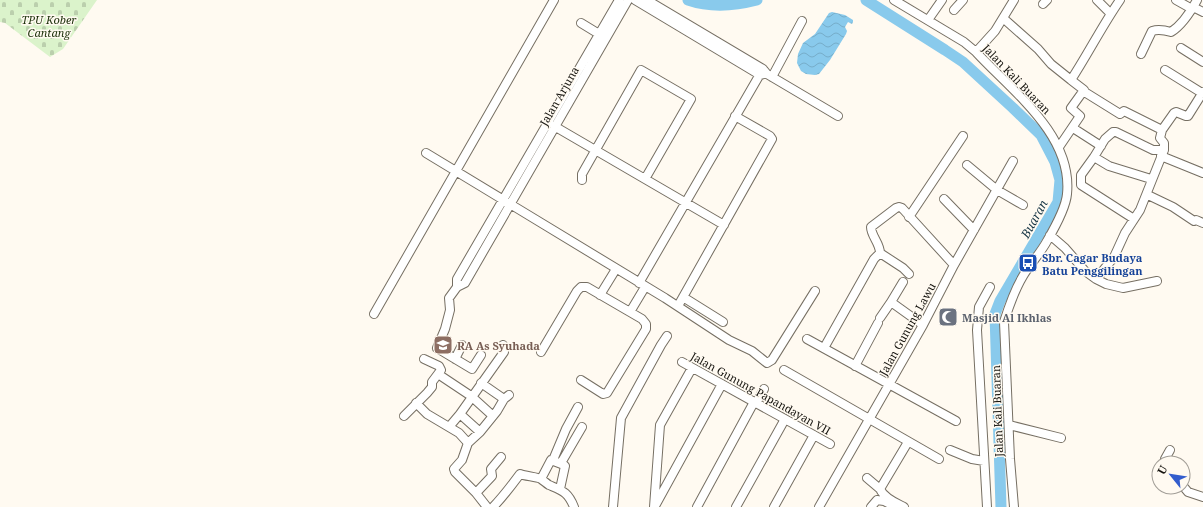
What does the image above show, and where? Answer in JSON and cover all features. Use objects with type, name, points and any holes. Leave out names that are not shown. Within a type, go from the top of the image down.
[{"type":"street","points":[[374,314],[554,0]]},
{"type":"street","name":"Jalan Arjuna","points":[[588,61],[599,34],[618,0]]},
{"type":"street","name":"Jalan Arjuna","points":[[455,358],[437,348],[445,329],[450,310],[449,298],[458,287],[457,279],[489,231],[588,61],[628,0]]},
{"type":"street","points":[[635,0],[690,29]]},
{"type":"street","points":[[647,0],[690,29],[838,116]]},
{"type":"street","name":"Jalan Kali Buaran","points":[[894,0],[964,42],[976,52],[1044,122],[1059,147],[1067,181],[1067,195],[1064,207],[1047,242],[1023,276],[1010,302],[1004,322],[1010,459],[1014,507]]},
{"type":"street","points":[[928,20],[942,0]]},
{"type":"street","points":[[954,10],[963,0]]},
{"type":"street","points":[[976,52],[995,31],[1014,0]]},
{"type":"street","points":[[1097,0],[1110,13]]},
{"type":"street","points":[[1071,80],[1089,53],[1110,13],[1120,0]]},
{"type":"street","points":[[1176,0],[1194,5],[1203,12]]},
{"type":"street","points":[[1141,54],[1152,31],[1162,30],[1171,32],[1176,29],[1194,5]]},
{"type":"street","points":[[1003,18],[1038,49],[1051,64],[1084,89],[1083,91],[1120,114],[1124,112],[1162,130]]},
{"type":"street","points":[[630,312],[642,285],[685,203],[735,116],[802,21]]},
{"type":"street","points":[[581,23],[599,34]]},
{"type":"street","points":[[1181,48],[1203,62]]},
{"type":"street","points":[[582,180],[582,174],[595,150],[642,70],[691,99],[645,179]]},
{"type":"street","points":[[1096,279],[1114,257],[1121,240],[1140,210],[1162,153],[1164,143],[1160,138],[1162,130],[1174,113],[1176,112],[1188,116],[1203,93],[1165,70]]},
{"type":"street","points":[[1059,147],[1080,115],[1071,108],[1083,91]]},
{"type":"street","name":"Jalan Arjuna","points":[[533,156],[554,126],[556,115]]},
{"type":"street","points":[[678,306],[772,139],[770,136],[735,116]]},
{"type":"street","points":[[1074,125],[1101,146]]},
{"type":"street","points":[[554,126],[724,225]]},
{"type":"street","points":[[1134,219],[1080,184],[1081,175],[1109,135],[1113,132],[1116,132],[1203,173]]},
{"type":"street","points":[[909,217],[963,136]]},
{"type":"street","points":[[426,153],[678,306],[729,340],[752,351],[767,363],[772,360],[815,291]]},
{"type":"street","points":[[1094,157],[1109,166],[1151,179]]},
{"type":"street","name":"Jalan Gunung Lawu","points":[[819,507],[923,325],[954,265],[1014,161]]},
{"type":"street","points":[[967,165],[997,190],[1023,205]]},
{"type":"street","points":[[1146,195],[1168,205],[1194,221],[1196,220],[1203,223]]},
{"type":"street","points":[[944,199],[974,230]]},
{"type":"street","points":[[824,348],[874,259],[880,253],[880,247],[871,230],[873,224],[899,207],[954,265]]},
{"type":"street","points":[[1050,235],[1065,248],[1086,271],[1096,279],[1106,284],[1122,288],[1157,281]]},
{"type":"street","points":[[880,253],[902,267],[909,274]]},
{"type":"street","points":[[600,295],[616,269]]},
{"type":"street","points":[[855,366],[879,321],[903,282]]},
{"type":"street","points":[[987,507],[977,330],[979,307],[990,286]]},
{"type":"street","points":[[541,352],[576,291],[581,288],[587,287],[642,319],[646,324],[646,329],[607,393],[603,394],[581,380]]},
{"type":"street","points":[[683,297],[723,322]]},
{"type":"street","points":[[891,302],[923,325]]},
{"type":"street","points":[[613,507],[620,418],[667,336]]},
{"type":"street","points":[[807,339],[956,422]]},
{"type":"street","points":[[462,345],[455,358],[472,369],[481,355]]},
{"type":"street","points":[[449,427],[504,352],[503,345]]},
{"type":"street","points":[[404,416],[416,403],[428,394],[432,387],[432,382],[441,369],[424,358]]},
{"type":"street","name":"Jalan Gunung Papandayan VII","points":[[682,362],[830,444]]},
{"type":"street","points":[[654,507],[660,425],[692,368]]},
{"type":"street","points":[[784,370],[939,459]]},
{"type":"street","points":[[438,374],[471,396],[493,416]]},
{"type":"street","points":[[481,383],[507,397],[480,432],[468,443],[462,460],[454,469],[455,472],[476,493],[487,507]]},
{"type":"street","points":[[654,507],[722,384]]},
{"type":"street","points":[[697,507],[755,402],[764,389]]},
{"type":"street","points":[[416,403],[427,414],[459,433],[468,443]]},
{"type":"street","points":[[541,478],[549,462],[552,460],[578,407]]},
{"type":"street","points":[[460,414],[480,432]]},
{"type":"street","points":[[736,507],[784,419]]},
{"type":"street","points":[[1009,425],[1061,438]]},
{"type":"street","points":[[561,463],[582,427]]},
{"type":"street","points":[[774,507],[814,435]]},
{"type":"street","points":[[880,489],[908,442]]},
{"type":"street","points":[[950,450],[972,459],[984,461]]},
{"type":"street","points":[[1167,455],[1170,450]]},
{"type":"street","points":[[476,493],[491,478],[493,474],[491,469],[501,458]]},
{"type":"street","points":[[552,460],[565,466],[560,489]]},
{"type":"street","points":[[493,507],[520,474],[528,477],[541,478],[547,484],[560,489],[568,495],[574,507]]},
{"type":"street","points":[[867,478],[891,500],[904,507]]},
{"type":"street","points":[[1191,493],[1203,497]]},
{"type":"street","points":[[872,505],[877,500],[895,507]]},
{"type":"green space","name":"TPU Kober Cantang","points":[[0,0],[97,0],[63,49],[50,57],[5,23],[0,22]]},
{"type":"water","points":[[832,12],[845,15],[853,20],[853,22],[852,24],[848,22],[845,27],[847,31],[846,34],[830,60],[819,74],[806,74],[801,71],[797,63],[798,54],[803,43],[815,34],[829,13]]},
{"type":"waterway","name":"Buaran","points":[[688,0],[697,3],[714,5],[740,4],[757,0]]},
{"type":"waterway","name":"Buaran","points":[[866,0],[963,62],[1013,108],[1041,135],[1055,162],[1060,180],[1058,202],[1000,301],[995,314],[1001,507]]},
{"type":"place","name":"Sbr. Cagar Budaya Batu Penggilingan","points":[[1028,263]]},
{"type":"place","name":"Masjid Al Ikhlas","points":[[948,317]]},
{"type":"place","name":"RA As Syuhada","points":[[443,345]]}]
